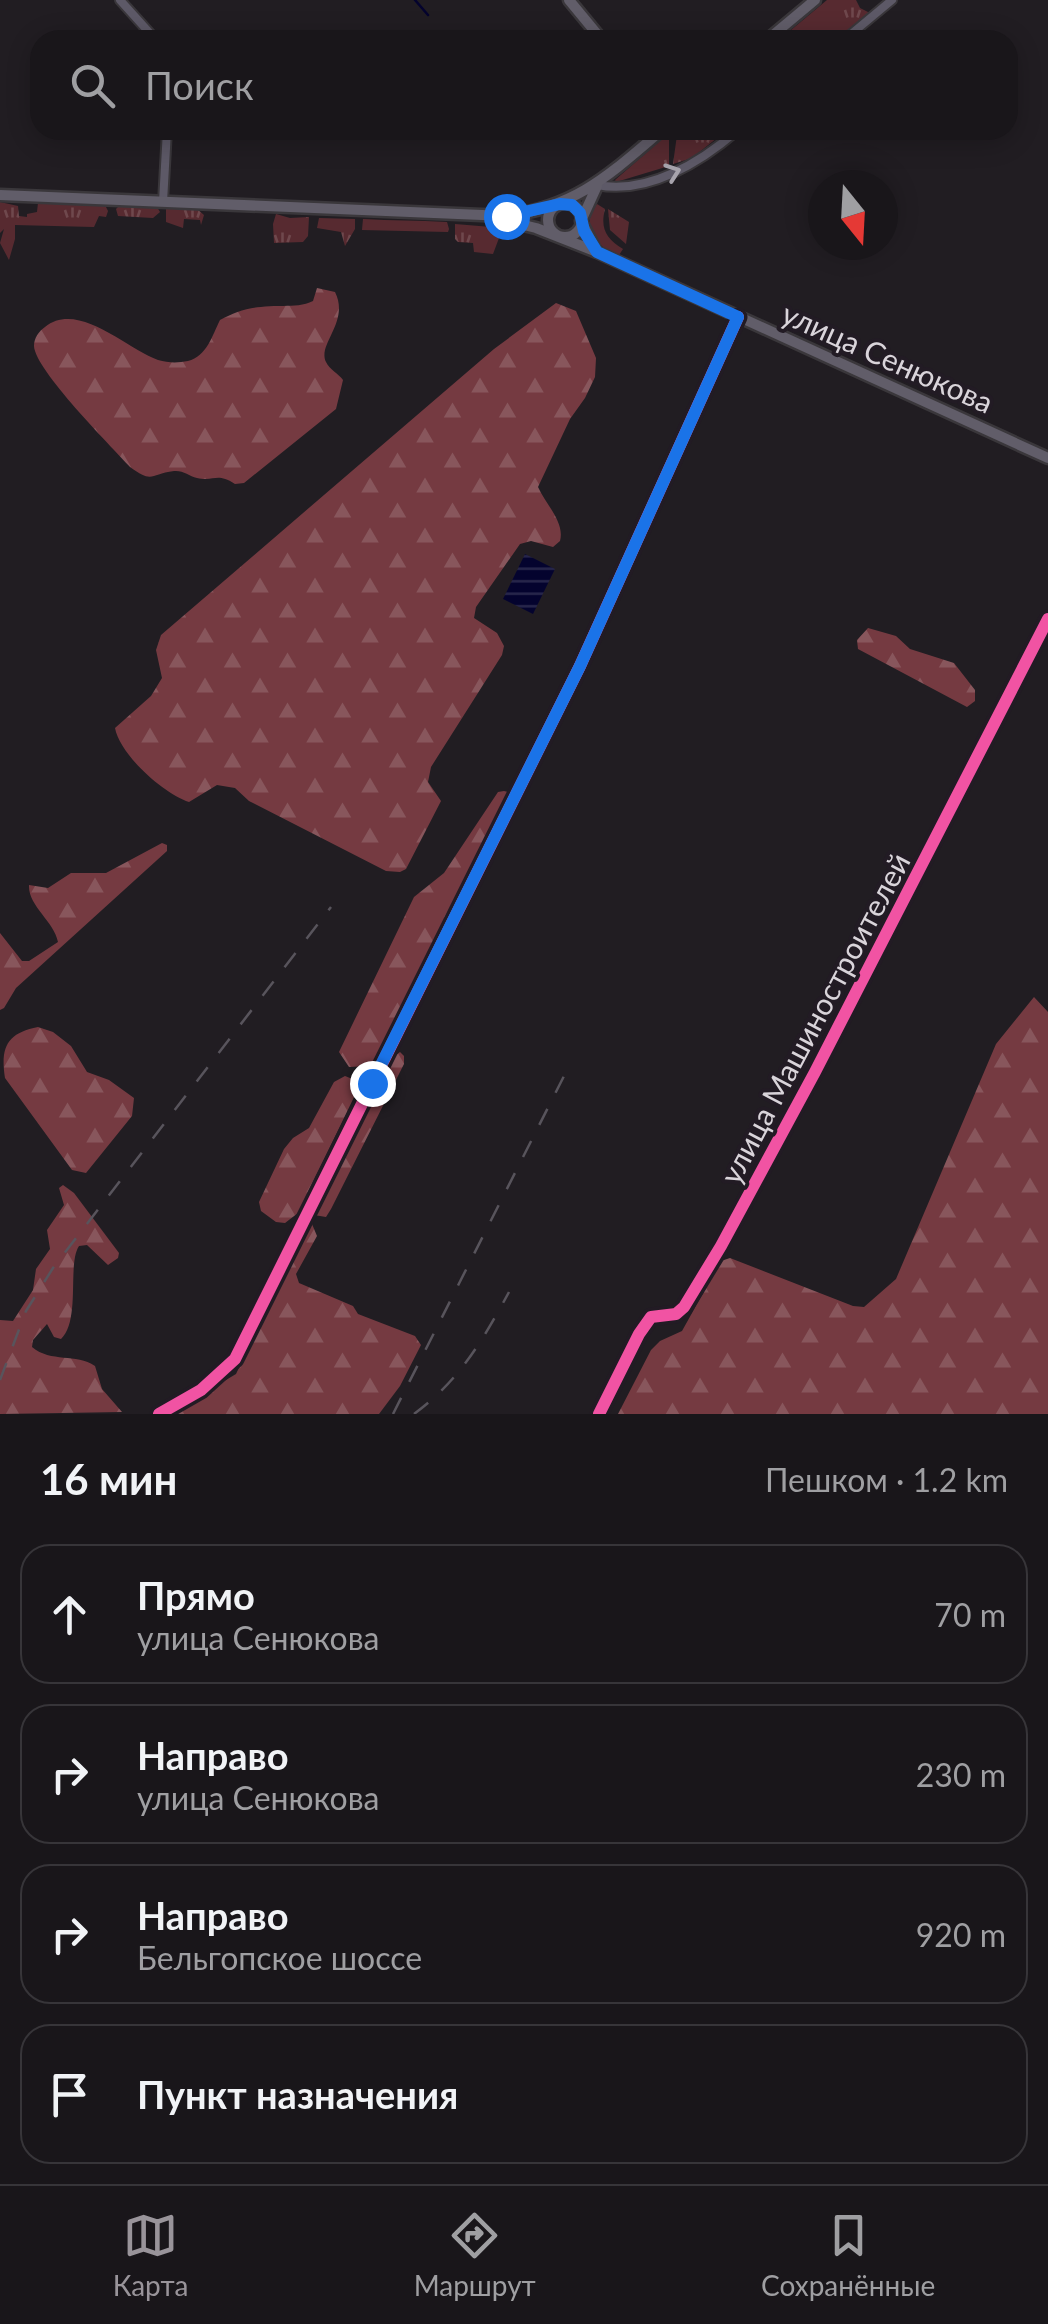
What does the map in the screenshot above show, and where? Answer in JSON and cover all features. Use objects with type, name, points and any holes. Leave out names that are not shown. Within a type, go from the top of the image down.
[{"type":"main road","points":[[569,0],[594,30]]},
{"type":"main road","points":[[780,30],[814,0]]},
{"type":"main road","points":[[597,252],[581,221],[576,208],[560,204],[552,210],[550,230],[559,236],[575,234],[581,221],[598,185],[650,140]]},
{"type":"main road","name":"улица Сенюкова","points":[[0,195],[488,217],[524,214],[560,204],[598,185]]},
{"type":"main road","name":"улица Сенюкова","points":[[488,217],[559,236],[597,252],[1048,458]]},
{"type":"main road","points":[[158,1414],[200,1390],[235,1358],[580,666],[738,317]]},
{"type":"street","points":[[120,0],[147,30]]},
{"type":"street","points":[[856,30],[892,0]]},
{"type":"street","points":[[163,202],[166,140]]},
{"type":"street","points":[[598,185],[625,188],[696,164],[726,140]]},
{"type":"street","name":"улица Машиностроителей","points":[[599,1414],[638,1334],[651,1317],[676,1314],[684,1307],[721,1246],[906,900],[1048,619]]},
{"type":"green space","points":[[827,0],[856,0],[860,8],[870,13],[849,30],[791,30]]},
{"type":"green space","points":[[661,140],[669,140],[669,166],[615,180]]},
{"type":"green space","points":[[676,140],[714,140],[692,158],[673,164]]},
{"type":"green space","points":[[0,202],[18,206],[19,216],[27,217],[37,212],[38,203],[105,205],[108,211],[106,217],[99,216],[94,227],[15,225],[9,260],[0,243],[4,229],[0,233]]},
{"type":"green space","points":[[597,204],[605,209],[606,232],[623,249],[617,258],[597,241],[590,228]]},
{"type":"green space","points":[[120,205],[157,207],[160,212],[153,218],[118,216],[116,209]]},
{"type":"green space","points":[[166,208],[197,209],[204,215],[201,225],[200,220],[184,219],[183,228],[166,222]]},
{"type":"green space","points":[[608,209],[629,222],[626,244],[610,230]]},
{"type":"green space","points":[[276,214],[309,217],[308,236],[303,242],[274,243]]},
{"type":"green space","points":[[319,218],[355,219],[355,229],[345,246],[341,232],[317,228]]},
{"type":"green space","points":[[363,219],[447,222],[449,229],[362,230]]},
{"type":"green space","points":[[455,224],[491,227],[499,238],[493,254],[474,252],[473,243],[458,242]]},
{"type":"green space","points":[[317,288],[335,292],[339,303],[324,355],[327,365],[343,380],[336,409],[244,483],[197,478],[177,471],[143,475],[130,467],[60,389],[34,346],[45,327],[58,320],[72,319],[102,329],[158,360],[188,361],[204,350],[220,320],[250,308],[307,303],[313,301]]},
{"type":"green space","points":[[556,303],[576,311],[596,358],[595,377],[538,487],[557,520],[560,541],[553,547],[531,541],[520,544],[476,607],[474,618],[497,633],[504,646],[502,655],[431,767],[428,782],[441,801],[406,869],[386,871],[249,801],[235,788],[217,785],[189,802],[156,782],[125,750],[115,728],[151,696],[162,678],[156,650],[161,635],[494,349]]},
{"type":"green space","points":[[868,628],[896,636],[910,649],[954,663],[975,690],[975,701],[967,707],[858,649],[857,640]]},
{"type":"green space","points":[[498,792],[508,792],[507,797],[376,1058],[369,1066],[349,1067],[339,1052],[414,897],[444,873]]},
{"type":"green space","points":[[162,843],[167,845],[167,851],[16,988],[0,1010],[0,933],[22,961],[29,961],[58,942],[33,900],[29,885],[48,888],[71,873],[106,873]]},
{"type":"green space","points":[[1034,997],[1048,1012],[1048,1414],[618,1414],[651,1350],[682,1331],[721,1261],[730,1258],[853,1306],[864,1307],[896,1279],[996,1044]]},
{"type":"green space","points":[[38,1027],[53,1032],[71,1046],[87,1072],[109,1080],[134,1098],[132,1116],[86,1173],[72,1170],[5,1078],[8,1043],[19,1033]]},
{"type":"green space","points":[[400,1052],[404,1064],[331,1209],[326,1217],[314,1215],[314,1207],[387,1062]]},
{"type":"green space","points":[[345,1076],[355,1080],[357,1091],[298,1213],[285,1223],[276,1222],[261,1211],[259,1202],[284,1149],[309,1128],[334,1082]]},
{"type":"green space","points":[[63,1185],[74,1193],[119,1253],[108,1265],[87,1245],[79,1246],[67,1330],[61,1339],[54,1337],[47,1324],[32,1347],[47,1355],[95,1366],[102,1389],[122,1412],[0,1414],[0,1320],[13,1321],[33,1290],[36,1269],[50,1249],[47,1230],[64,1205],[59,1188]]},
{"type":"green space","points":[[312,1224],[317,1236],[296,1274],[299,1283],[353,1306],[358,1314],[415,1336],[421,1345],[400,1386],[379,1414],[169,1414],[236,1374],[307,1226]]},
{"type":"shaded area","points":[[525,554],[555,569],[533,614],[503,599]]},
{"type":"waterway","points":[[415,0],[428,15]]},
{"type":"railway","points":[[0,1380],[26,1311],[53,1268],[331,907]]},
{"type":"railway","points":[[393,1414],[564,1076]]},
{"type":"railway","points":[[414,1414],[469,1359],[509,1292]]},
{"type":"cycle path","points":[[159,1414],[201,1390],[235,1359],[580,666],[738,317]]},
{"type":"cycle path","points":[[599,1414],[651,1317],[676,1314],[684,1307],[721,1246],[1048,619]]},
{"type":"route","points":[[372,1083],[580,666],[738,317],[597,252],[584,231],[580,213],[572,205],[506,216]]}]
